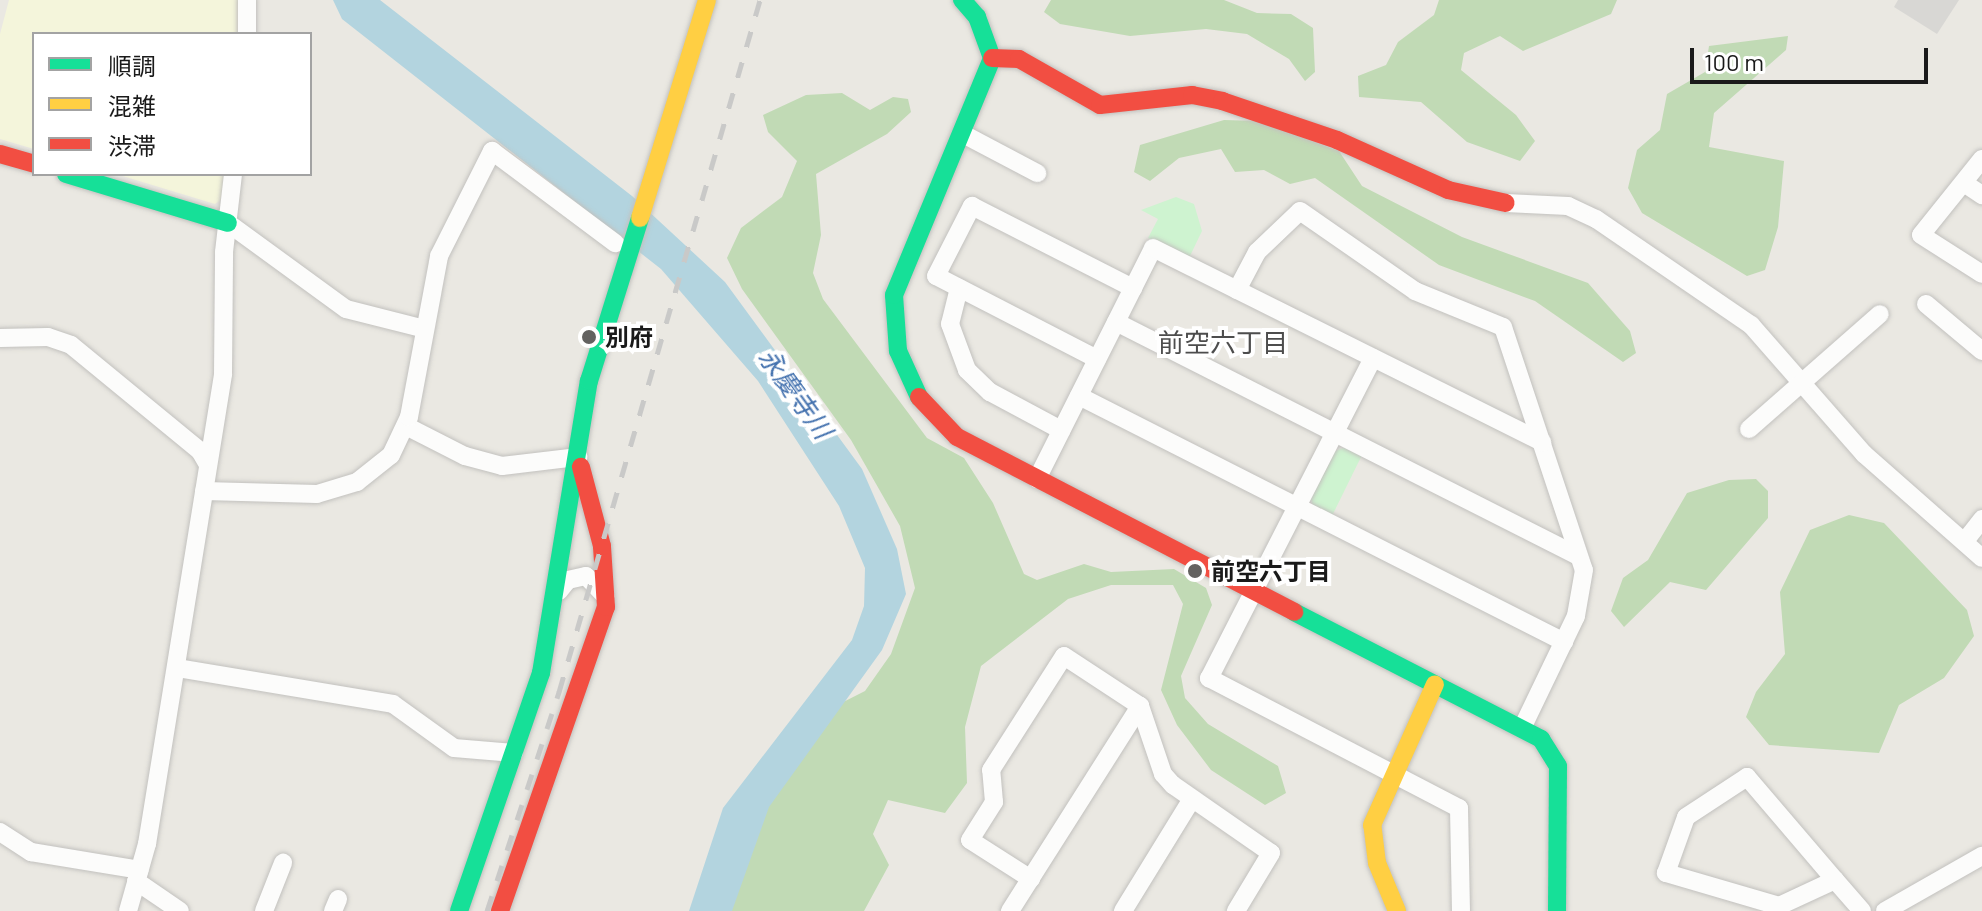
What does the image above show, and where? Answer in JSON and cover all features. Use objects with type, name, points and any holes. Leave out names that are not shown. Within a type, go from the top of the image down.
[{"type":"street","points":[[247,0],[247,32]]},
{"type":"street","points":[[459,911],[541,673],[559,591],[589,381],[621,250],[647,195],[707,0]]},
{"type":"street","points":[[962,0],[983,28],[992,58],[963,134],[897,279],[895,337],[906,375],[932,415],[957,437],[1522,728],[1552,751],[1558,766],[1557,911]]},
{"type":"street","points":[[992,58],[1019,59],[1100,105],[1192,95],[1222,101],[1337,140],[1448,190],[1506,203],[1568,206],[1624,235],[1766,336],[1864,454],[1982,558]]},
{"type":"street","points":[[963,134],[1037,173]]},
{"type":"street","points":[[204,491],[255,497],[337,490],[391,455],[406,426],[449,229],[492,151],[621,250]]},
{"type":"street","points":[[0,154],[32,163]]},
{"type":"street","points":[[1982,159],[1921,235],[1982,274]]},
{"type":"street","points":[[73,176],[228,223],[346,309],[425,329]]},
{"type":"street","points":[[128,911],[138,875],[178,668],[223,374],[228,223],[233,176]]},
{"type":"street","points":[[1964,183],[1982,195]]},
{"type":"street","points":[[1097,359],[936,276],[972,206],[1133,288]]},
{"type":"street","points":[[1237,290],[1257,252],[1300,211],[1415,291],[1503,327],[1584,570],[1579,601],[1564,642],[1522,728]]},
{"type":"street","points":[[1037,479],[1153,248],[1542,442]]},
{"type":"street","points":[[959,288],[950,324],[967,370],[990,392],[1061,430]]},
{"type":"street","points":[[1926,304],[1982,351]]},
{"type":"street","points":[[1749,429],[1806,383],[1880,314]]},
{"type":"street","points":[[1116,322],[1578,556]]},
{"type":"street","points":[[0,338],[48,337],[71,345],[200,451],[208,465]]},
{"type":"street","points":[[1373,358],[1209,678],[1393,769],[1459,808],[1461,911]]},
{"type":"street","points":[[1079,396],[1564,642]]},
{"type":"street","points":[[406,426],[465,456],[502,466],[578,457]]},
{"type":"street","points":[[500,911],[606,607],[602,546],[578,457]]},
{"type":"street","points":[[1965,541],[1982,519]]},
{"type":"street","points":[[559,591],[568,580],[586,576],[602,587],[606,607]]},
{"type":"street","points":[[1031,879],[970,840],[994,802],[991,770],[1064,656],[1140,706],[1163,774],[1190,802],[1271,853],[1236,911]]},
{"type":"street","points":[[178,668],[393,704],[454,748],[514,753]]},
{"type":"street","points":[[1397,911],[1377,863],[1372,825],[1393,769],[1435,684]]},
{"type":"street","points":[[1010,911],[1140,706]]},
{"type":"street","points":[[1835,880],[1779,906],[1666,873],[1686,817],[1747,777],[1862,911]]},
{"type":"street","points":[[1123,911],[1190,802]]},
{"type":"street","points":[[0,832],[31,852],[138,875],[180,911]]},
{"type":"street","points":[[1885,911],[1982,856]]},
{"type":"street","points":[[264,911],[283,863]]},
{"type":"shaded area","points":[[9,0],[241,0],[241,32],[32,32],[32,148],[0,139],[0,34]]},
{"type":"shaded area","points":[[1051,0],[1224,0],[1257,13],[1291,14],[1313,28],[1315,72],[1305,81],[1289,59],[1247,34],[1206,29],[1130,36],[1060,24],[1044,12]]},
{"type":"shaded area","points":[[1439,0],[1617,0],[1611,14],[1523,51],[1500,36],[1464,53],[1461,70],[1516,115],[1535,141],[1520,161],[1467,142],[1421,102],[1359,97],[1358,76],[1386,65],[1398,42],[1434,15]]},
{"type":"shaded area","points":[[1898,0],[1959,0],[1937,34],[1894,7]]},
{"type":"shaded area","points":[[1788,36],[1786,50],[1714,113],[1709,147],[1784,161],[1778,227],[1765,270],[1747,276],[1642,213],[1628,188],[1637,150],[1660,130],[1667,94],[1705,72],[1709,46]]},
{"type":"shaded area","points":[[842,93],[870,110],[893,97],[908,99],[911,112],[887,134],[816,174],[821,235],[813,273],[823,299],[927,438],[964,458],[993,503],[1024,574],[1037,580],[1084,564],[1111,572],[1174,569],[1206,588],[1212,605],[1181,676],[1185,698],[1208,724],[1278,766],[1286,793],[1265,805],[1211,770],[1177,725],[1161,690],[1183,604],[1173,585],[1111,585],[1068,599],[981,666],[965,727],[967,783],[945,813],[888,800],[873,834],[889,865],[864,911],[717,911],[796,726],[865,691],[891,654],[915,588],[900,526],[851,440],[742,289],[727,258],[741,228],[782,197],[797,161],[768,132],[763,115],[806,95]]},
{"type":"shaded area","points":[[1224,120],[1257,121],[1339,151],[1362,186],[1462,237],[1588,283],[1630,331],[1636,353],[1623,362],[1535,301],[1439,265],[1315,178],[1290,184],[1264,170],[1235,172],[1221,149],[1179,158],[1150,181],[1134,172],[1140,145]]},
{"type":"shaded area","points":[[123,176],[227,176],[223,198],[215,204]]},
{"type":"shaded area","points":[[1756,479],[1768,491],[1768,518],[1706,590],[1670,582],[1624,627],[1611,611],[1623,578],[1648,560],[1687,493],[1729,480]]},
{"type":"shaded area","points":[[1849,515],[1884,523],[1967,610],[1974,636],[1944,678],[1899,705],[1879,753],[1769,745],[1746,717],[1756,692],[1785,654],[1780,592],[1810,530]]},
{"type":"green space","points":[[1176,197],[1194,204],[1202,231],[1189,258],[1148,238],[1158,219],[1141,210]]},
{"type":"green space","points":[[1346,447],[1362,455],[1331,518],[1314,510],[1311,499],[1335,451]]},
{"type":"water","name":"永慶寺川","points":[[333,0],[380,0],[632,196],[725,282],[862,469],[897,549],[906,594],[882,650],[769,807],[732,911],[689,911],[723,808],[852,640],[864,606],[865,568],[839,506],[758,381],[661,269],[342,19]]},
{"type":"railway","points":[[487,911],[559,692],[760,0]]},
{"type":"traffic: fast","points":[[919,397],[898,351],[894,295],[992,58],[977,17],[962,0]]},
{"type":"traffic: fast","points":[[73,176],[228,223]]},
{"type":"traffic: fast","points":[[459,911],[541,673],[589,381],[640,218]]},
{"type":"traffic: fast","points":[[1294,612],[1541,739],[1558,766],[1557,911]]},
{"type":"traffic: slow","points":[[640,218],[707,0]]},
{"type":"traffic: slow","points":[[1397,911],[1377,863],[1372,825],[1435,684]]},
{"type":"traffic: jam","points":[[992,58],[1019,59],[1100,105],[1192,95],[1222,101],[1337,140],[1448,190],[1506,203]]},
{"type":"traffic: jam","points":[[0,154],[32,163]]},
{"type":"traffic: jam","points":[[919,397],[957,437],[1294,612]]},
{"type":"traffic: jam","points":[[500,911],[606,607],[602,546],[581,467]]},
{"type":"place","name":"別府","points":[[589,337]]},
{"type":"place","name":"前空六丁目","points":[[1195,571]]},
{"type":"district","name":"前空六丁目","points":[[1223,342]]}]
